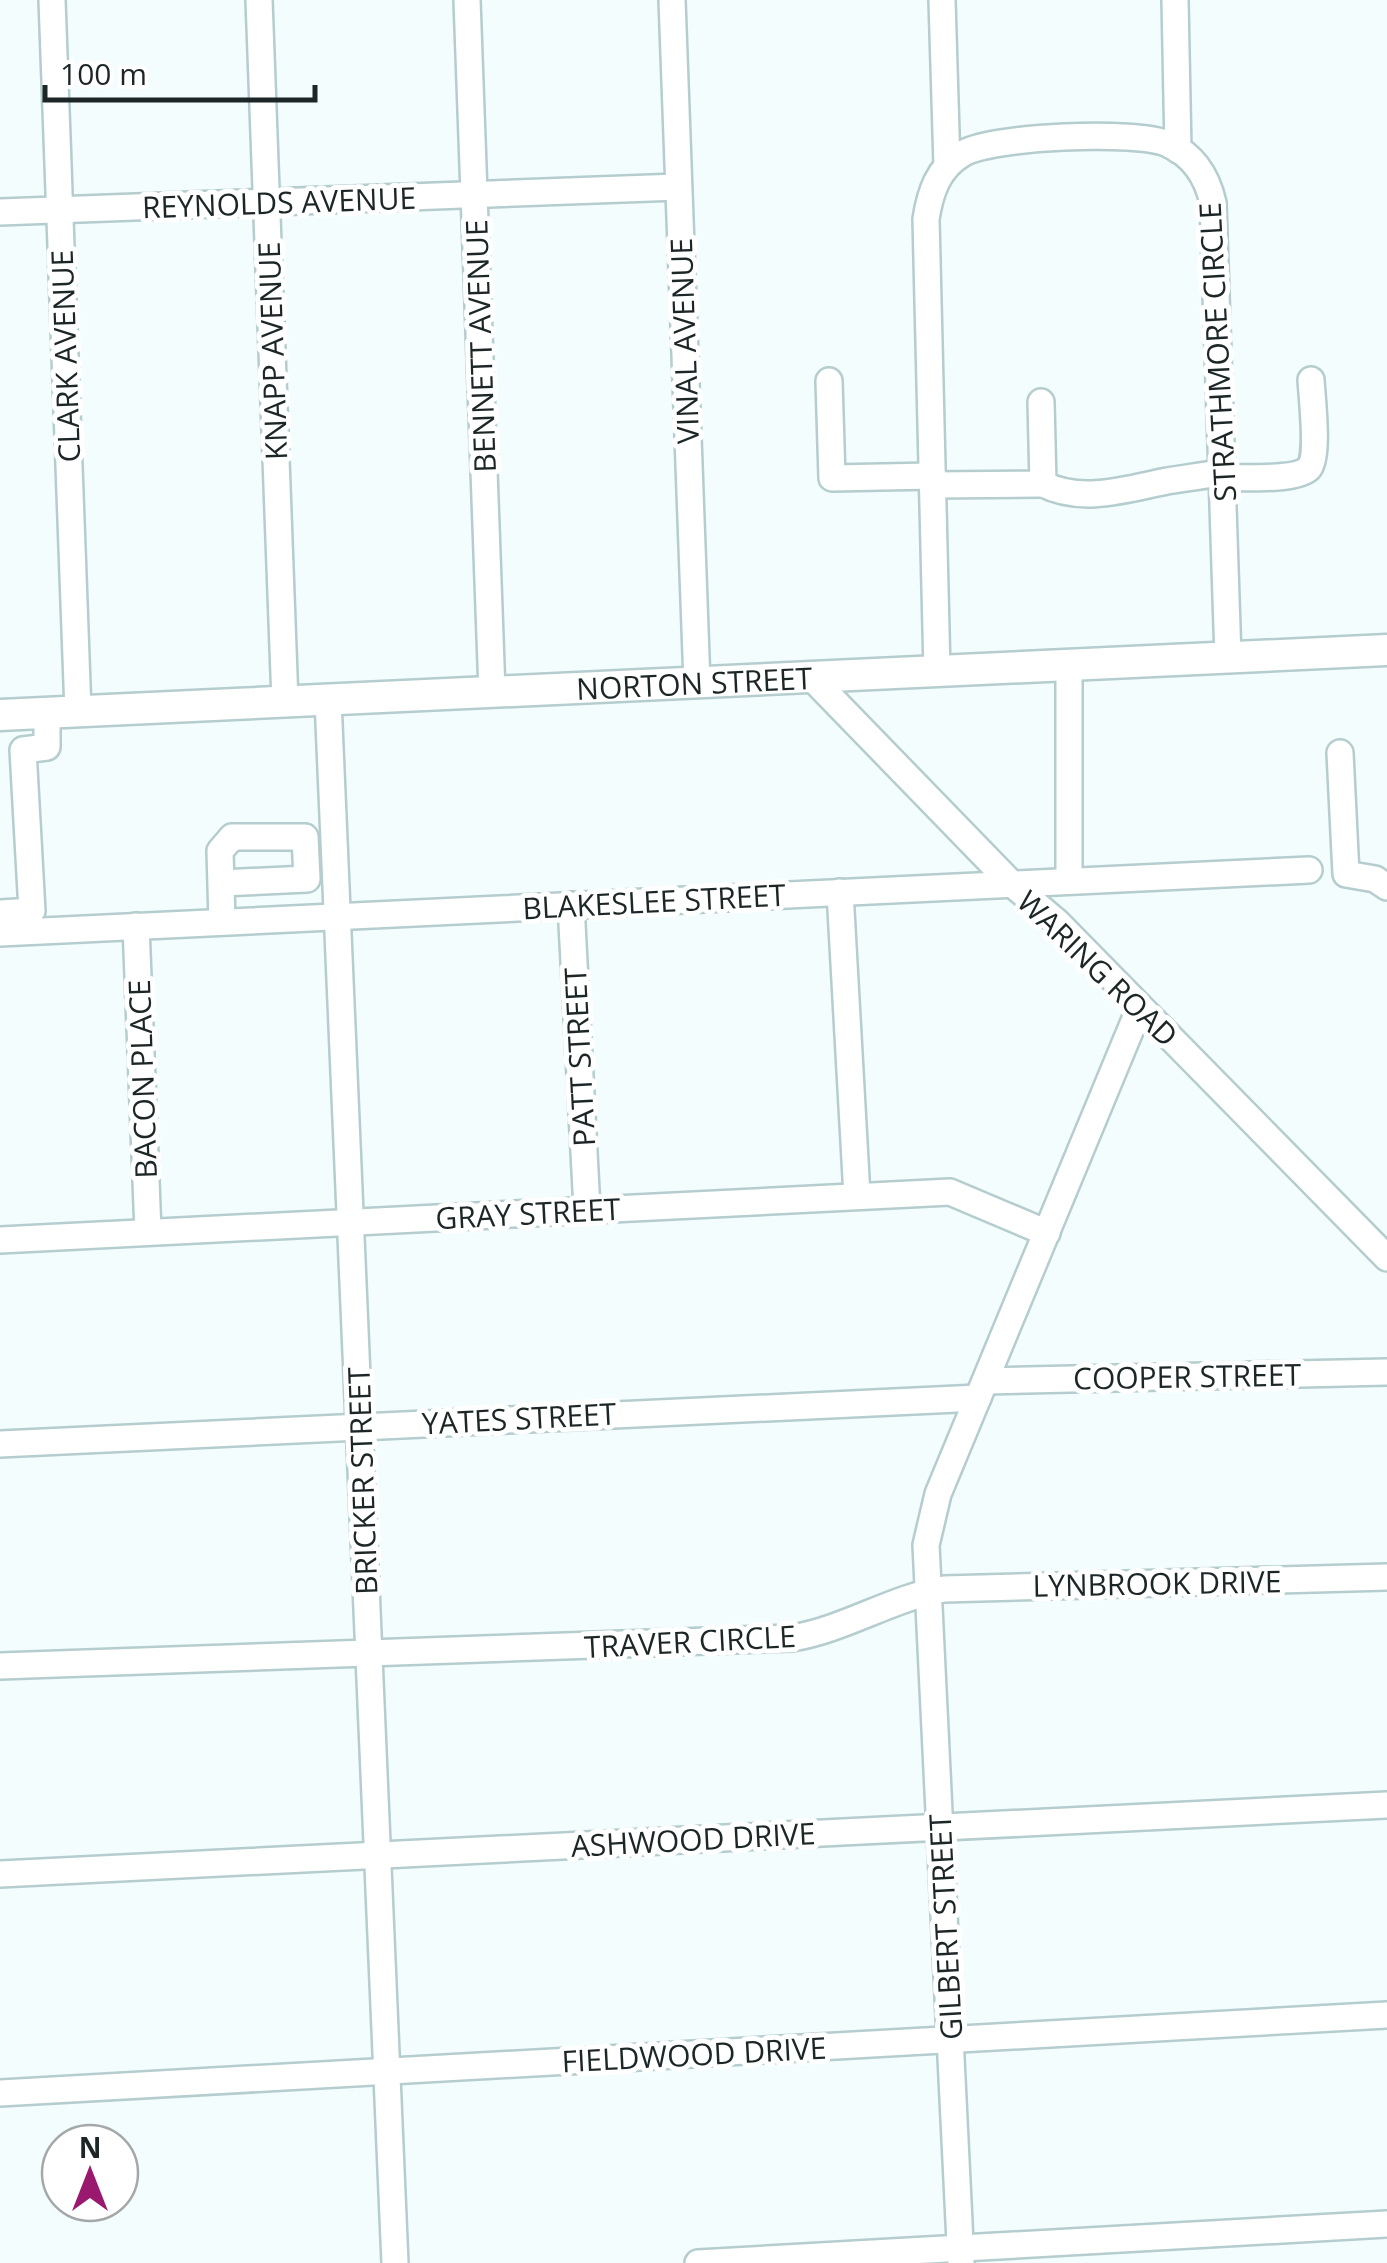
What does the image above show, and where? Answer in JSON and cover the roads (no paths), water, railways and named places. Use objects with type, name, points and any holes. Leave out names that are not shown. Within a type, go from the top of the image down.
[{"type":"main road","name":"NORTON STREET","points":[[0,716],[1387,650]]},
{"type":"street","name":"CLARK AVENUE","points":[[52,0],[78,712]]},
{"type":"street","name":"KNAPP AVENUE","points":[[259,0],[285,702]]},
{"type":"street","name":"BENNETT AVENUE","points":[[467,0],[492,692]]},
{"type":"street","name":"VINAL AVENUE","points":[[672,0],[697,683]]},
{"type":"street","points":[[942,0],[947,166]]},
{"type":"street","points":[[1174,0],[1178,150]]},
{"type":"street","points":[[938,671],[926,219],[936,182],[947,166],[979,146],[1007,140],[1132,137],[1165,142],[1178,150]]},
{"type":"street","name":"STRATHMORE CIRCLE","points":[[1178,150],[1205,177],[1212,202],[1228,658]]},
{"type":"street","name":"REYNOLDS AVENUE","points":[[0,212],[678,187]]},
{"type":"street","points":[[829,381],[832,478],[1043,484],[1057,491],[1098,493],[1222,475],[1279,476],[1307,470],[1312,465],[1314,448],[1311,380]]},
{"type":"street","points":[[1041,402],[1043,484]]},
{"type":"street","points":[[1069,665],[1069,882]]},
{"type":"street","name":"WARING ROAD","points":[[812,677],[1012,884],[1057,922],[1387,1258]]},
{"type":"street","name":"BRICKER STREET","points":[[328,700],[396,2263]]},
{"type":"street","points":[[0,913],[32,911],[23,750],[47,748],[46,713]]},
{"type":"street","points":[[1340,753],[1346,874],[1375,879],[1387,887]]},
{"type":"street","name":"BLAKESLEE STREET","points":[[0,933],[1308,870]]},
{"type":"street","points":[[221,882],[222,922]]},
{"type":"street","points":[[840,892],[857,1196]]},
{"type":"street","name":"PATT STREET","points":[[572,906],[587,1209]]},
{"type":"street","name":"BACON PLACE","points":[[136,926],[148,1232]]},
{"type":"street","points":[[927,1592],[926,1546],[931,1519],[1140,1007]]},
{"type":"street","name":"GRAY STREET","points":[[0,1240],[950,1192],[1047,1234]]},
{"type":"street","name":"COOPER STREET","points":[[982,1390],[1387,1372]]},
{"type":"street","name":"YATES STREET","points":[[0,1444],[982,1390]]},
{"type":"street","name":"LYNBROOK DRIVE","points":[[927,1592],[1387,1577]]},
{"type":"street","name":"TRAVER CIRCLE","points":[[0,1666],[792,1638],[845,1624],[927,1592]]},
{"type":"street","name":"GILBERT STREET","points":[[927,1592],[960,2256]]},
{"type":"street","name":"ASHWOOD DRIVE","points":[[0,1874],[1387,1805]]},
{"type":"street","name":"FIELDWOOD DRIVE","points":[[0,2093],[1387,2015]]},
{"type":"street","points":[[698,2263],[960,2256],[1387,2224]]}]
